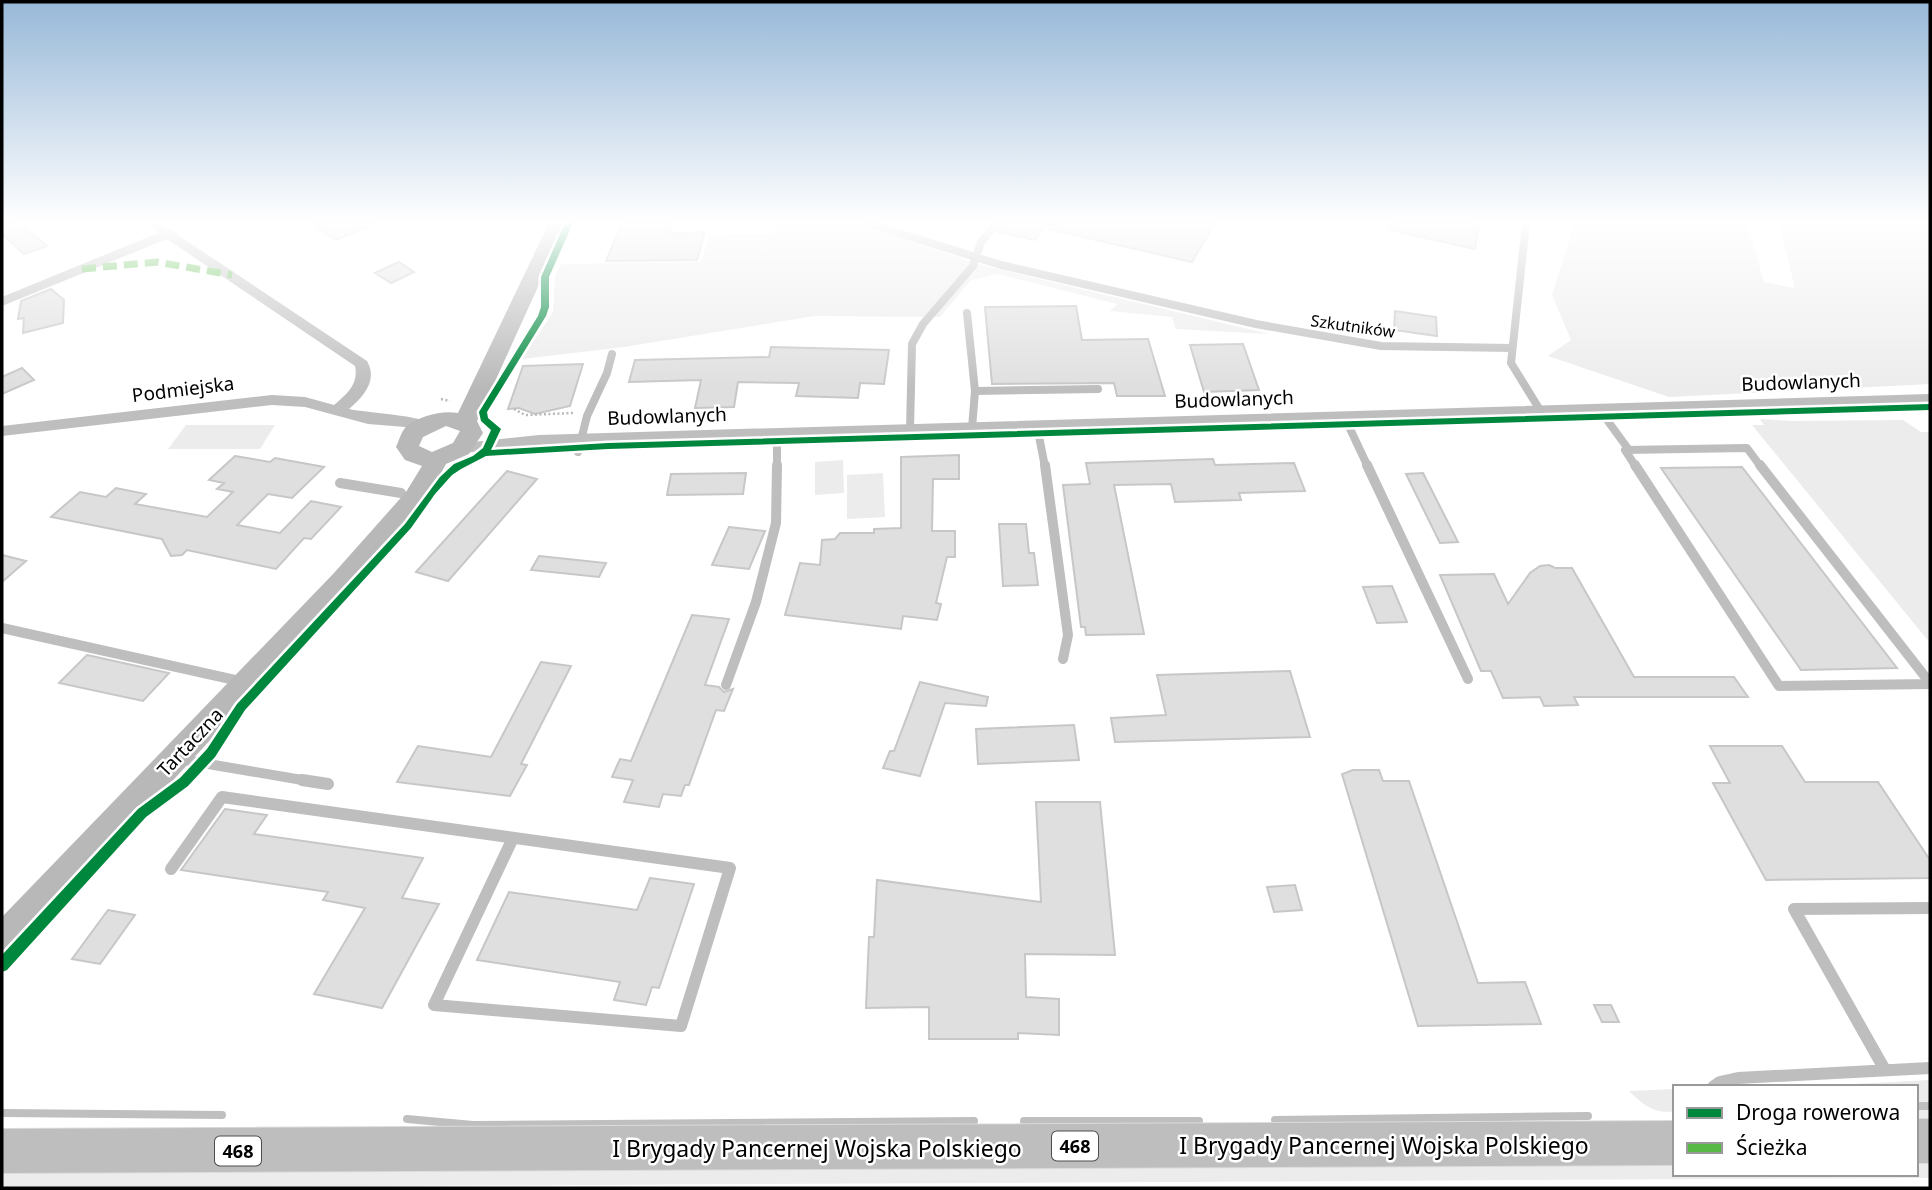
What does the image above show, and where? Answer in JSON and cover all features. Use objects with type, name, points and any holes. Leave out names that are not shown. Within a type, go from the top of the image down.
[{"type":"main road","name":"I Brygady Pancernej Wojska Polskiego","points":[[2,1151],[1673,1143]]},
{"type":"street","points":[[2,302],[60,279]]},
{"type":"street","points":[[235,279],[362,364],[365,370],[362,386],[337,410]]},
{"type":"street","name":"Tartaczna","points":[[376,541],[401,493],[442,430],[488,370],[532,279]]},
{"type":"street","name":"Budowlanych","points":[[442,430],[580,446],[777,434],[1930,399]]},
{"type":"street","name":"Podmiejska","points":[[2,431],[272,400],[305,402],[368,419],[442,430]]},
{"type":"street","name":"Tartaczna","points":[[2,942],[247,682],[415,498],[442,430]]},
{"type":"lane","points":[[910,430],[912,344],[923,324],[962,279]]},
{"type":"lane","name":"Szkutników","points":[[1063,279],[1255,324],[1342,340],[1418,348],[1512,348]]},
{"type":"lane","points":[[1520,279],[1512,348],[1513,368],[1540,410]]},
{"type":"lane","points":[[967,313],[975,391],[972,428]]},
{"type":"lane","points":[[580,446],[587,416],[607,373],[612,354]]},
{"type":"lane","points":[[975,391],[1098,388]]},
{"type":"lane","points":[[1599,409],[1629,450]]},
{"type":"lane","points":[[1344,416],[1468,679]]},
{"type":"lane","points":[[1037,426],[1045,463],[1068,635],[1063,659]]},
{"type":"lane","points":[[726,685],[756,602],[776,523],[777,434]]},
{"type":"lane","points":[[1747,448],[1930,683],[1779,686],[1625,450],[1747,448]]},
{"type":"lane","points":[[340,483],[401,493]]},
{"type":"lane","points":[[2,628],[247,682]]},
{"type":"lane","points":[[176,757],[209,766],[328,783]]},
{"type":"lane","points":[[171,869],[222,797],[730,868],[681,1026],[434,1005],[513,838]]},
{"type":"lane","points":[[1885,1070],[1794,909],[1930,908]]},
{"type":"lane","points":[[1716,1085],[1738,1078],[1930,1068]]},
{"type":"path","points":[[514,408],[525,415],[579,412],[578,419]]},
{"type":"shaded area","points":[[555,279],[978,279],[971,280],[940,317],[814,316],[624,347],[522,359],[553,312]]},
{"type":"shaded area","points":[[1016,279],[1037,279],[1269,334],[1176,329],[1172,317],[1110,311],[1117,304]]},
{"type":"shaded area","points":[[1557,279],[1763,279],[1764,282],[1795,288],[1793,279],[1930,279],[1930,384],[1669,397],[1548,356],[1571,340],[1552,295]]},
{"type":"shaded area","points":[[1760,419],[1903,420],[1921,432],[1930,432],[1930,643],[1752,425],[1764,425]]},
{"type":"shaded area","points":[[186,425],[275,425],[260,449],[168,449]]},
{"type":"shaded area","points":[[843,460],[844,493],[815,495],[815,462]]},
{"type":"shaded area","points":[[883,473],[885,517],[847,519],[847,475]]},
{"type":"shaded area","points":[[1930,1080],[1930,1122],[1918,1122],[1918,1085],[1835,1085]]},
{"type":"shaded area","points":[[1673,1089],[1673,1111],[1649,1107],[1629,1091]]},
{"type":"shaded area","points":[[1918,1154],[1930,1154],[1930,1178],[2,1188],[2,1167],[1673,1156],[1673,1176],[1918,1176]]},
{"type":"building","points":[[384,279],[400,279],[391,283]]},
{"type":"building","points":[[51,289],[64,300],[63,323],[23,333],[24,318],[18,319],[21,301]]},
{"type":"building","points":[[1076,306],[1082,340],[1148,339],[1165,396],[1117,396],[1114,383],[992,384],[985,307]]},
{"type":"building","points":[[1395,311],[1436,317],[1437,336],[1394,330]]},
{"type":"building","points":[[1243,344],[1259,390],[1204,392],[1190,345]]},
{"type":"building","points":[[771,347],[889,350],[884,384],[860,383],[858,398],[796,396],[799,383],[738,382],[734,407],[695,408],[701,380],[629,382],[635,360],[769,357]]},
{"type":"building","points":[[583,364],[570,406],[535,414],[519,408],[508,409],[523,366]]},
{"type":"building","points":[[22,368],[34,380],[2,394],[2,377]]},
{"type":"building","points":[[959,455],[959,479],[933,479],[932,531],[955,531],[955,557],[947,557],[936,603],[941,604],[937,620],[903,616],[901,629],[785,615],[800,563],[820,565],[822,540],[835,539],[840,533],[874,533],[874,529],[901,528],[901,457]]},
{"type":"building","points":[[235,456],[270,462],[275,458],[324,467],[292,498],[268,494],[237,525],[280,533],[311,501],[341,507],[311,539],[304,538],[276,569],[187,550],[182,555],[171,556],[162,539],[51,517],[80,492],[106,497],[116,488],[146,494],[135,504],[207,517],[233,492],[217,489],[224,483],[209,480]]},
{"type":"building","points":[[1213,459],[1215,465],[1294,463],[1305,491],[1239,493],[1241,500],[1175,502],[1171,484],[1114,485],[1144,634],[1086,635],[1085,627],[1081,627],[1063,485],[1090,484],[1086,463]]},
{"type":"building","points":[[1742,467],[1897,668],[1801,670],[1661,468]]},
{"type":"building","points":[[507,471],[537,479],[448,581],[416,572]]},
{"type":"building","points":[[746,473],[743,494],[667,495],[671,474]]},
{"type":"building","points":[[1423,473],[1458,542],[1440,543],[1406,474]]},
{"type":"building","points":[[999,524],[1026,524],[1029,553],[1034,553],[1038,585],[1003,586]]},
{"type":"building","points":[[729,527],[765,531],[749,569],[712,565]]},
{"type":"building","points":[[2,555],[26,561],[2,582]]},
{"type":"building","points":[[539,556],[606,563],[599,577],[531,570]]},
{"type":"building","points":[[1549,565],[1555,568],[1572,568],[1634,677],[1734,677],[1748,697],[1574,697],[1578,705],[1544,706],[1540,697],[1503,698],[1491,671],[1481,671],[1440,575],[1494,574],[1508,604],[1530,573],[1540,566]]},
{"type":"building","points":[[1392,586],[1407,622],[1377,623],[1363,587]]},
{"type":"building","points":[[692,615],[729,619],[705,685],[719,687],[724,692],[733,689],[724,711],[716,710],[689,785],[685,785],[681,796],[663,794],[659,807],[624,802],[633,780],[612,777],[620,759],[631,761]]},
{"type":"building","points":[[87,655],[169,673],[143,701],[59,683]]},
{"type":"building","points":[[541,662],[571,666],[521,764],[527,765],[510,796],[397,782],[418,746],[491,757]]},
{"type":"building","points":[[1290,671],[1310,737],[1115,742],[1111,718],[1166,715],[1157,675]]},
{"type":"building","points":[[920,682],[988,697],[986,706],[945,703],[920,776],[883,768],[890,751],[894,751]]},
{"type":"building","points":[[1074,725],[1079,760],[978,764],[976,729]]},
{"type":"building","points":[[1710,746],[1782,746],[1805,782],[1878,782],[1930,860],[1930,878],[1766,880],[1713,783],[1730,783]]},
{"type":"building","points":[[1353,770],[1379,770],[1383,781],[1409,781],[1478,983],[1525,982],[1541,1024],[1418,1026],[1342,774]]},
{"type":"building","points":[[1036,802],[1100,802],[1115,955],[1025,954],[1026,997],[1059,999],[1059,1035],[1018,1033],[1018,1039],[929,1039],[929,1007],[866,1008],[869,937],[874,937],[877,880],[1041,902]]},
{"type":"building","points":[[225,809],[267,815],[254,834],[423,858],[402,898],[439,904],[382,1008],[314,994],[365,908],[323,900],[328,892],[181,870]]},
{"type":"building","points":[[650,878],[694,884],[659,988],[652,987],[646,1005],[614,1000],[620,982],[477,960],[509,892],[637,910]]},
{"type":"building","points":[[1295,885],[1302,910],[1274,912],[1267,887]]},
{"type":"building","points":[[108,910],[135,915],[100,964],[72,959]]},
{"type":"building","points":[[1594,1005],[1611,1005],[1619,1022],[1602,1022]]},
{"type":"waterway","points":[[1918,1106],[1930,1106]]},
{"type":"waterway","points":[[2,1113],[222,1115]]},
{"type":"waterway","points":[[1275,1120],[1588,1116]]},
{"type":"waterway","points":[[407,1119],[473,1125],[974,1121]]},
{"type":"waterway","points":[[1024,1121],[1199,1121]]},
{"type":"cycle path","points":[[2,965],[142,813],[184,782],[211,753],[241,707],[408,526],[443,479],[458,466],[477,458],[486,450],[496,429],[484,419],[483,412],[542,316],[545,307],[545,279]]},
{"type":"cycle path","points":[[486,453],[608,446],[1930,407]]}]
